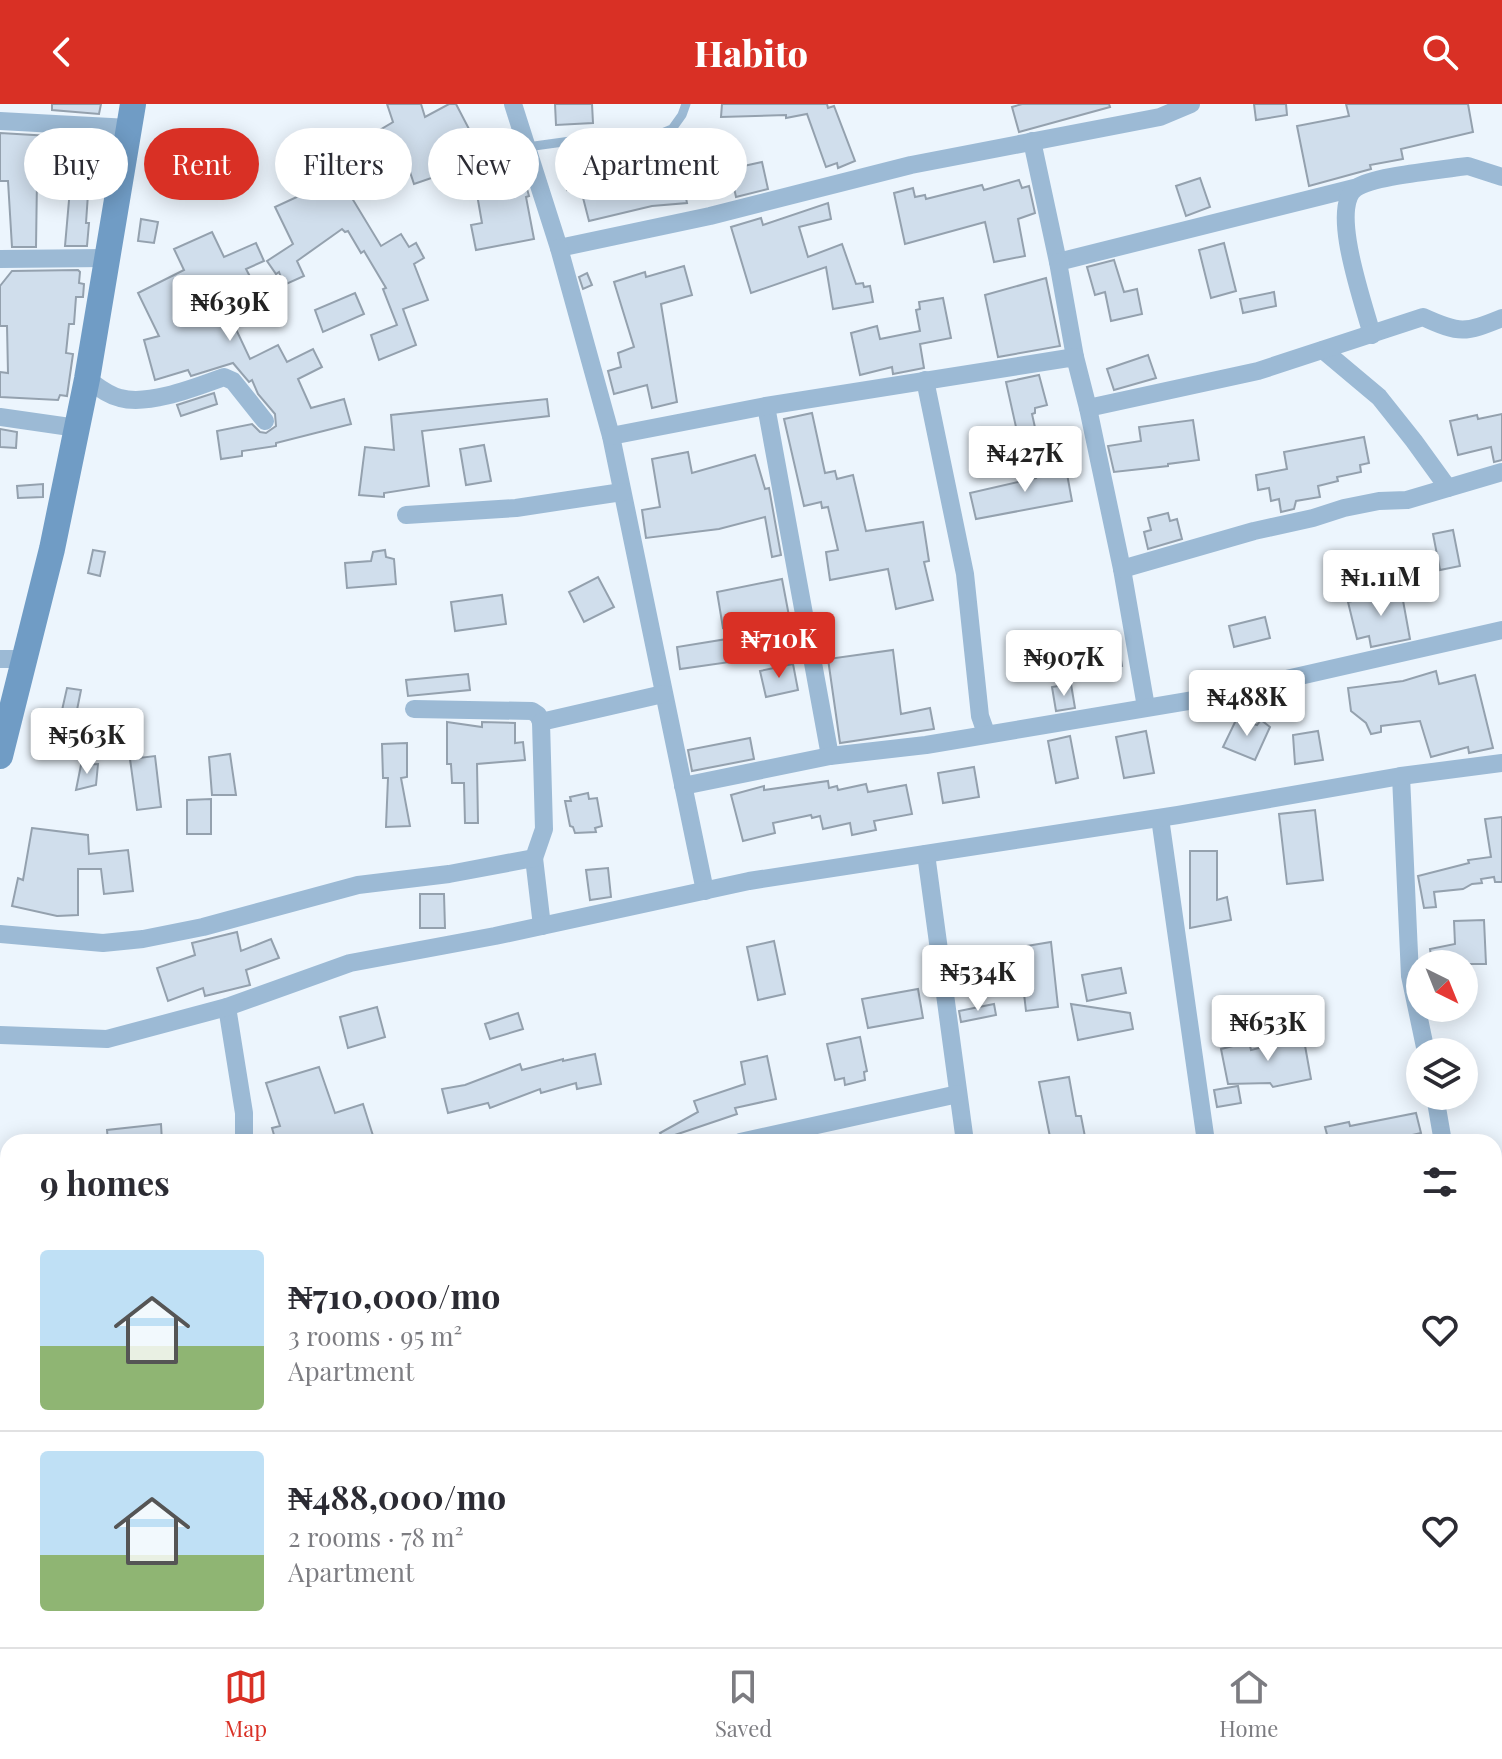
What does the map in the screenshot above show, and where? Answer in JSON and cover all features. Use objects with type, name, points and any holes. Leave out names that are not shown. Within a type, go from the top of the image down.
[{"type":"street","points":[[513,104],[521,128]]},
{"type":"street","points":[[559,248],[710,216],[911,165],[1160,117],[1191,104]]},
{"type":"street","points":[[0,121],[131,116],[77,428],[52,549],[12,659],[0,756]]},
{"type":"street","points":[[1032,141],[1122,569],[1146,707]]},
{"type":"street","points":[[1058,262],[1369,182],[1468,166],[1502,177]]},
{"type":"street","points":[[539,185],[611,436],[705,891]]},
{"type":"street","points":[[1354,188],[1345,203],[1347,239],[1372,335]]},
{"type":"street","points":[[0,259],[107,258]]},
{"type":"street","points":[[1088,408],[1258,371],[1423,317],[1449,330],[1471,331],[1502,318]]},
{"type":"street","points":[[1323,350],[1379,397],[1448,488]]},
{"type":"street","points":[[611,436],[766,406],[1075,357]]},
{"type":"street","points":[[87,379],[106,393],[121,399],[147,399],[188,390],[224,377],[233,381],[265,421]]},
{"type":"street","points":[[925,380],[965,574],[980,716],[986,733]]},
{"type":"street","points":[[766,406],[830,756]]},
{"type":"street","points":[[0,417],[77,428]]},
{"type":"street","points":[[1122,569],[1344,508],[1379,501],[1407,500],[1502,472]]},
{"type":"street","points":[[406,515],[516,508],[622,492]]},
{"type":"street","points":[[683,786],[830,756],[926,745],[1194,700],[1502,630]]},
{"type":"street","points":[[541,722],[663,694]]},
{"type":"street","points":[[414,709],[532,711],[541,722],[544,829],[534,858],[542,926]]},
{"type":"street","points":[[0,1035],[107,1039],[227,1007],[350,963],[705,891],[1401,776],[1502,763]]},
{"type":"street","points":[[1401,776],[1410,976],[1423,1038]]},
{"type":"street","points":[[1160,818],[1205,1134]]},
{"type":"street","points":[[926,854],[964,1134]]},
{"type":"street","points":[[0,934],[103,943],[143,939],[203,927],[358,885],[449,874],[534,858]]},
{"type":"street","points":[[227,1007],[242,1098],[244,1134]]},
{"type":"street","points":[[776,1134],[958,1094]]},
{"type":"street","points":[[1437,1110],[1442,1134]]},
{"type":"lane","points":[[539,145],[607,136],[655,136],[672,129],[686,104]]},
{"type":"building","points":[[52,104],[101,104],[99,114],[52,110]]},
{"type":"building","points":[[387,104],[421,104],[425,117],[449,104],[456,104],[468,128],[428,128],[428,179],[414,184],[412,128],[383,128],[393,122]]},
{"type":"building","points":[[555,104],[592,104],[593,123],[556,125]]},
{"type":"building","points":[[722,104],[834,106],[855,161],[838,168],[837,163],[826,167],[807,114],[786,118],[786,115],[721,117]]},
{"type":"building","points":[[1022,104],[1109,104],[1110,107],[1019,132],[1012,107]]},
{"type":"building","points":[[1254,104],[1286,104],[1287,115],[1256,120]]},
{"type":"building","points":[[1346,104],[1468,104],[1473,132],[1401,149],[1403,159],[1370,165],[1371,169],[1309,186],[1297,126],[1349,116]]},
{"type":"building","points":[[0,133],[24,134],[24,200],[37,200],[36,247],[12,247],[8,181],[0,181]]},
{"type":"building","points":[[762,162],[768,189],[747,194],[747,165]]},
{"type":"building","points":[[1200,178],[1210,207],[1186,216],[1176,186]]},
{"type":"building","points":[[1019,180],[1022,188],[1029,186],[1035,213],[1018,219],[1025,256],[994,262],[985,222],[905,244],[894,193],[913,188],[915,197],[925,195],[926,199],[982,185],[984,190]]},
{"type":"building","points":[[69,200],[88,200],[87,246],[65,246]]},
{"type":"building","points":[[290,200],[353,200],[381,246],[401,234],[409,247],[416,243],[424,258],[414,264],[428,300],[403,309],[416,345],[379,360],[371,335],[397,325],[383,289],[386,288],[348,231],[342,229],[297,261],[304,276],[284,285],[279,272],[276,274],[267,261],[293,244],[275,207]]},
{"type":"building","points":[[478,200],[527,200],[534,239],[476,250],[471,225],[482,223]]},
{"type":"building","points":[[584,200],[686,200],[687,203],[652,206],[589,221]]},
{"type":"building","points":[[828,203],[831,219],[799,227],[808,257],[842,244],[856,284],[870,286],[873,302],[833,309],[826,267],[751,293],[731,227],[761,218],[763,225]]},
{"type":"building","points":[[141,219],[158,222],[154,243],[138,241]]},
{"type":"building","points":[[212,232],[224,257],[256,243],[264,261],[246,269],[266,307],[234,325],[250,359],[278,345],[287,362],[313,349],[322,367],[298,379],[311,408],[344,399],[351,424],[276,443],[276,446],[242,451],[242,456],[221,459],[217,431],[252,424],[260,432],[266,433],[276,426],[275,414],[258,394],[252,380],[249,382],[233,363],[191,376],[188,370],[155,380],[144,340],[159,336],[138,293],[184,270],[174,249]]},
{"type":"building","points":[[1224,243],[1236,291],[1211,298],[1199,250]]},
{"type":"building","points":[[1114,260],[1124,292],[1137,289],[1142,314],[1111,321],[1105,292],[1095,295],[1087,267]]},
{"type":"building","points":[[684,266],[692,295],[661,304],[677,402],[652,408],[647,385],[614,394],[608,371],[621,367],[618,353],[634,347],[614,282],[645,272],[646,277]]},
{"type":"building","points":[[78,270],[79,283],[84,284],[83,297],[76,297],[74,324],[69,324],[66,353],[73,354],[67,396],[60,395],[58,400],[0,397],[0,372],[8,373],[7,326],[0,326],[0,286],[12,271]]},
{"type":"building","points":[[587,273],[592,285],[583,289],[579,277]]},
{"type":"building","points":[[1046,278],[1060,346],[998,357],[985,295]]},
{"type":"building","points":[[1274,292],[1276,306],[1243,313],[1240,299]]},
{"type":"building","points":[[355,293],[364,314],[323,332],[315,310]]},
{"type":"building","points":[[943,298],[951,338],[920,344],[924,368],[893,374],[892,367],[860,375],[851,333],[877,326],[880,339],[920,331],[916,310],[920,309],[919,302]]},
{"type":"building","points":[[1148,355],[1156,378],[1114,390],[1107,369]]},
{"type":"building","points":[[1039,375],[1047,405],[1035,408],[1032,414],[1038,441],[1020,445],[1006,382]]},
{"type":"building","points":[[214,393],[217,404],[181,416],[177,405]]},
{"type":"building","points":[[547,399],[549,416],[422,431],[429,486],[384,493],[384,497],[359,495],[365,447],[394,450],[391,415]]},
{"type":"building","points":[[812,413],[825,473],[835,471],[837,479],[853,475],[866,531],[923,522],[929,561],[924,562],[933,600],[896,609],[888,569],[830,580],[826,552],[838,550],[828,507],[822,508],[821,502],[804,506],[784,419]]},
{"type":"building","points":[[1502,414],[1502,460],[1494,462],[1491,447],[1458,455],[1450,421]]},
{"type":"building","points":[[1193,420],[1199,460],[1114,472],[1108,446],[1141,441],[1139,427]]},
{"type":"building","points":[[0,429],[17,432],[16,448],[0,447]]},
{"type":"building","points":[[1364,437],[1369,463],[1360,465],[1361,472],[1337,477],[1338,481],[1318,486],[1320,497],[1296,501],[1294,509],[1281,512],[1279,499],[1271,501],[1269,488],[1258,490],[1256,475],[1287,469],[1284,452]]},
{"type":"building","points":[[484,445],[491,481],[466,485],[460,449]]},
{"type":"building","points":[[688,452],[692,473],[755,455],[765,489],[769,488],[781,555],[772,557],[765,517],[719,529],[646,538],[642,510],[660,507],[652,459]]},
{"type":"building","points":[[1065,463],[1072,501],[976,519],[970,493],[1036,478],[1034,469]]},
{"type":"building","points":[[43,484],[43,497],[18,498],[17,486]]},
{"type":"building","points":[[1168,513],[1170,521],[1177,519],[1182,539],[1148,549],[1144,532],[1151,530],[1148,518]]},
{"type":"building","points":[[1453,530],[1460,566],[1440,570],[1433,534]]},
{"type":"building","points":[[93,550],[105,552],[100,576],[88,573]]},
{"type":"building","points":[[385,550],[386,557],[394,559],[396,584],[347,588],[345,563],[371,561],[373,552]]},
{"type":"building","points":[[598,577],[614,607],[584,622],[569,592]]},
{"type":"building","points":[[782,579],[789,616],[723,628],[717,592]]},
{"type":"building","points":[[1400,584],[1410,639],[1371,647],[1369,636],[1357,639],[1348,602],[1387,593],[1386,587]]},
{"type":"building","points":[[502,595],[506,624],[455,631],[451,602]]},
{"type":"building","points":[[1265,617],[1270,638],[1234,647],[1229,626]]},
{"type":"building","points":[[727,639],[730,662],[680,669],[677,647]]},
{"type":"building","points":[[1118,642],[1122,666],[1066,676],[1062,651]]},
{"type":"building","points":[[893,650],[901,714],[930,708],[934,729],[840,743],[828,659]]},
{"type":"building","points":[[793,664],[798,690],[766,697],[760,671]]},
{"type":"building","points":[[1436,671],[1439,684],[1475,675],[1493,748],[1469,753],[1468,747],[1431,757],[1420,721],[1381,726],[1381,732],[1371,734],[1366,723],[1351,711],[1348,688],[1403,681]]},
{"type":"building","points":[[468,674],[470,690],[408,696],[406,680]]},
{"type":"building","points":[[1071,684],[1075,708],[1056,711],[1052,687]]},
{"type":"building","points":[[67,688],[81,690],[73,730],[58,728]]},
{"type":"building","points":[[1237,718],[1257,725],[1261,720],[1270,727],[1255,760],[1223,747]]},
{"type":"building","points":[[447,722],[482,727],[482,722],[515,723],[515,743],[523,742],[525,760],[477,764],[478,823],[465,823],[464,783],[452,783],[451,764],[447,764]]},
{"type":"building","points":[[1146,731],[1154,773],[1124,778],[1116,737]]},
{"type":"building","points":[[1318,731],[1323,760],[1295,764],[1293,735]]},
{"type":"building","points":[[1070,736],[1078,778],[1056,783],[1048,741]]},
{"type":"building","points":[[750,738],[754,759],[692,771],[688,750]]},
{"type":"building","points":[[407,743],[407,777],[401,778],[410,826],[386,827],[388,778],[383,778],[382,744]]},
{"type":"building","points":[[230,754],[236,795],[212,795],[209,757]]},
{"type":"building","points":[[155,756],[161,807],[137,810],[130,759]]},
{"type":"building","points":[[98,764],[96,785],[76,790],[81,765]]},
{"type":"building","points":[[974,767],[979,797],[943,803],[938,773]]},
{"type":"building","points":[[828,781],[829,788],[837,786],[838,790],[866,784],[868,792],[906,785],[912,814],[874,821],[876,830],[852,835],[850,823],[823,829],[820,816],[812,818],[811,815],[773,823],[775,833],[743,841],[731,795],[764,786],[764,790]]},
{"type":"building","points":[[588,793],[589,799],[597,798],[602,826],[595,828],[596,832],[575,833],[570,826],[565,801]]},
{"type":"building","points":[[211,799],[211,834],[187,834],[187,800]]},
{"type":"building","points":[[1315,810],[1323,880],[1287,884],[1279,814]]},
{"type":"building","points":[[1502,817],[1502,882],[1495,882],[1494,877],[1481,879],[1482,883],[1463,889],[1434,892],[1436,907],[1424,908],[1418,876],[1469,863],[1468,860],[1491,857],[1485,819]]},
{"type":"building","points":[[32,828],[88,835],[89,854],[128,850],[133,891],[104,894],[101,869],[78,869],[78,915],[57,916],[12,906],[18,878],[23,880]]},
{"type":"building","points":[[1190,851],[1217,851],[1217,900],[1227,897],[1231,920],[1190,928]]},
{"type":"building","points":[[608,868],[611,897],[590,900],[586,870]]},
{"type":"building","points":[[420,894],[444,894],[445,928],[420,928]]},
{"type":"building","points":[[1484,920],[1486,964],[1478,964],[1478,950],[1430,950],[1455,944],[1454,921]]},
{"type":"building","points":[[237,932],[241,951],[271,939],[279,958],[246,970],[250,985],[205,996],[203,988],[168,1001],[157,968],[195,955],[192,943]]},
{"type":"building","points":[[774,941],[785,994],[758,1000],[747,947]]},
{"type":"building","points":[[1051,942],[1058,1007],[1026,1011],[1021,968],[994,973],[996,987],[986,989],[979,954]]},
{"type":"building","points":[[1121,968],[1126,993],[1087,1001],[1082,975]]},
{"type":"building","points":[[974,974],[976,987],[957,990],[955,978]]},
{"type":"building","points":[[918,989],[923,1018],[868,1028],[862,999]]},
{"type":"building","points":[[994,1004],[996,1015],[961,1022],[959,1011]]},
{"type":"building","points":[[1071,1004],[1130,1013],[1133,1029],[1078,1040]]},
{"type":"building","points":[[377,1007],[385,1037],[348,1048],[340,1017]]},
{"type":"building","points":[[518,1013],[523,1029],[490,1039],[485,1024]]},
{"type":"building","points":[[1302,1029],[1311,1079],[1273,1087],[1270,1083],[1228,1084],[1221,1049],[1249,1042],[1251,1050],[1291,1040],[1289,1031]]},
{"type":"building","points":[[860,1037],[867,1071],[864,1072],[865,1080],[845,1085],[844,1078],[835,1080],[827,1044]]},
{"type":"building","points":[[595,1054],[601,1084],[577,1089],[576,1083],[541,1093],[540,1089],[490,1108],[488,1103],[448,1113],[442,1089],[465,1085],[520,1064],[522,1070]]},
{"type":"building","points":[[767,1056],[776,1099],[735,1108],[737,1114],[678,1134],[660,1134],[698,1112],[694,1101],[745,1084],[741,1062]]},
{"type":"building","points":[[319,1067],[335,1113],[363,1104],[372,1134],[274,1134],[272,1128],[280,1126],[266,1083]]},
{"type":"building","points":[[1069,1077],[1076,1116],[1081,1116],[1084,1134],[1049,1134],[1039,1082]]},
{"type":"building","points":[[1238,1086],[1241,1103],[1217,1107],[1214,1090]]},
{"type":"building","points":[[1416,1113],[1421,1133],[1327,1134],[1325,1127],[1349,1122],[1350,1126]]},
{"type":"building","points":[[161,1124],[162,1134],[107,1134],[107,1130]]}]
